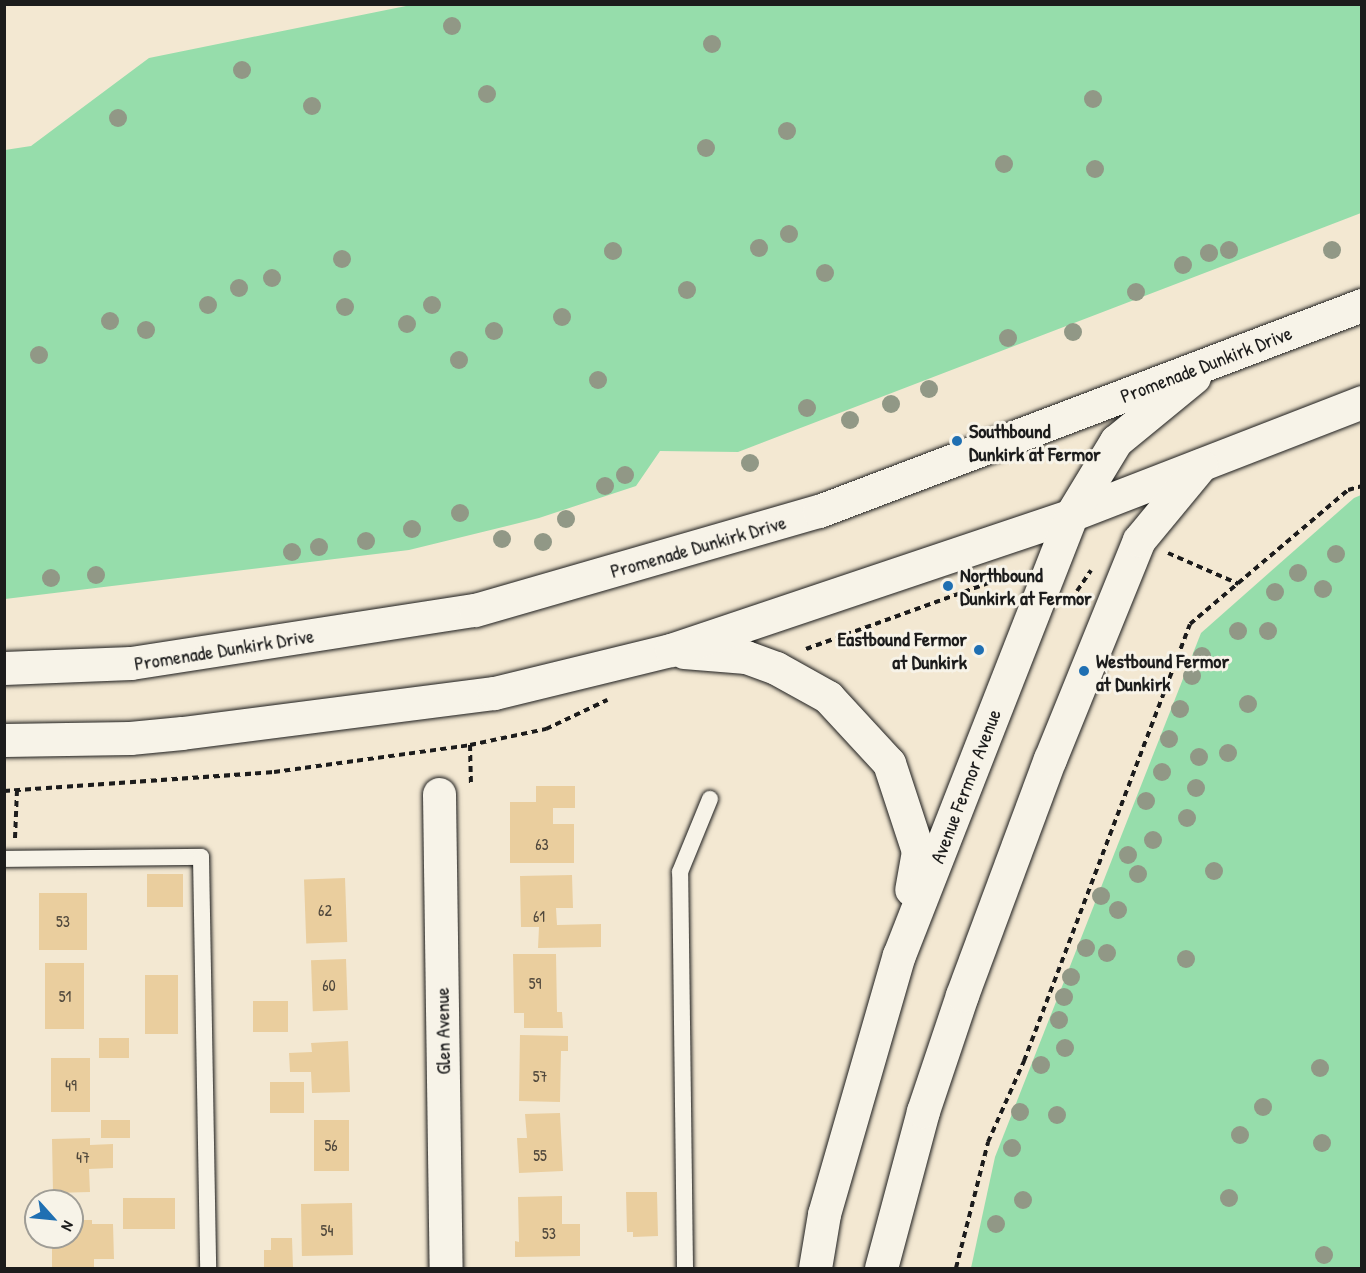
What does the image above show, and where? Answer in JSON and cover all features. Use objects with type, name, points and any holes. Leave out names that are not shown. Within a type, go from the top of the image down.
[{"type":"main road","name":"Promenade Dunkirk Drive","points":[[4,668],[131,663],[475,610],[819,511],[1362,305]]},
{"type":"main road","name":"Avenue Fermor Avenue","points":[[815,1269],[824,1214],[899,955],[1071,515],[1116,441],[1216,359]]},
{"type":"main road","points":[[4,740],[130,738],[494,693],[670,651],[1071,515],[1362,402]]},
{"type":"main road","points":[[881,1269],[926,1101],[962,994],[1050,759],[1139,540],[1203,462]]},
{"type":"main road","points":[[670,651],[746,657],[776,668],[828,697],[889,763],[918,851],[899,955]]},
{"type":"main road","name":"Glen Avenue","points":[[439,794],[446,1269]]},
{"type":"lane","points":[[685,1269],[680,872],[710,799]]},
{"type":"lane","points":[[5,859],[201,856],[208,1269]]},
{"type":"path","points":[[956,1269],[988,1143],[1028,1050],[1190,624],[1348,490],[1362,486]]},
{"type":"path","points":[[5,859],[16,836],[17,791]]},
{"type":"green space","points":[[411,5],[1361,5],[1361,213],[738,452],[660,451],[636,486],[539,518],[409,550],[5,599],[5,150],[31,146],[149,58]]},
{"type":"green space","points":[[1361,495],[1361,1268],[971,1268],[995,1157],[1201,633],[1354,498]]},
{"type":"building","points":[[536,786],[575,786],[575,808],[553,808],[553,824],[574,824],[574,863],[510,863],[510,802],[536,802]]},
{"type":"building","points":[[147,874],[183,874],[183,907],[147,907]]},
{"type":"building","points":[[572,875],[573,908],[556,908],[557,925],[601,924],[601,947],[538,948],[539,927],[521,927],[520,876]]},
{"type":"building","points":[[345,878],[347,942],[306,943],[304,879]]},
{"type":"building","points":[[39,893],[87,893],[87,950],[39,950]]},
{"type":"building","points":[[513,954],[556,954],[557,1012],[562,1012],[563,1028],[524,1028],[524,1013],[514,1013]]},
{"type":"building","points":[[346,959],[348,1010],[313,1011],[311,960]]},
{"type":"building","points":[[45,963],[84,963],[84,1029],[45,1029]]},
{"type":"building","points":[[145,975],[178,975],[178,1034],[145,1034]]},
{"type":"building","points":[[253,1001],[288,1001],[288,1032],[253,1032]]},
{"type":"building","points":[[520,1035],[568,1036],[568,1051],[561,1051],[560,1102],[519,1101]]},
{"type":"building","points":[[99,1038],[129,1038],[129,1058],[99,1058]]},
{"type":"building","points":[[348,1041],[350,1092],[312,1093],[311,1072],[290,1072],[289,1053],[312,1052],[311,1043]]},
{"type":"building","points":[[51,1058],[90,1058],[90,1112],[51,1112]]},
{"type":"building","points":[[270,1082],[304,1082],[304,1113],[270,1113]]},
{"type":"building","points":[[560,1113],[563,1171],[519,1173],[517,1138],[527,1138],[525,1114]]},
{"type":"building","points":[[101,1120],[130,1120],[130,1138],[101,1138]]},
{"type":"building","points":[[314,1120],[349,1120],[349,1171],[314,1171]]},
{"type":"building","points":[[90,1138],[90,1145],[113,1144],[113,1168],[89,1169],[90,1192],[84,1192],[84,1189],[53,1189],[52,1139]]},
{"type":"building","points":[[626,1192],[657,1192],[658,1236],[633,1237],[633,1232],[627,1232]]},
{"type":"building","points":[[562,1196],[562,1224],[580,1224],[580,1256],[515,1257],[515,1241],[519,1242],[518,1197]]},
{"type":"building","points":[[123,1198],[175,1198],[175,1229],[123,1229]]},
{"type":"building","points":[[352,1203],[353,1255],[302,1256],[301,1204]]},
{"type":"building","points":[[84,1220],[92,1220],[92,1224],[113,1224],[114,1259],[94,1259],[94,1268],[52,1268],[52,1249],[84,1249]]},
{"type":"building","points":[[271,1238],[292,1238],[293,1268],[264,1268],[264,1250],[271,1250]]},
{"type":"place","name":"Southbound Dunkirk at Fermor","points":[[957,441]]},
{"type":"place","name":"Northbound Dunkirk at Fermor","points":[[948,586]]},
{"type":"place","name":"Eastbound Fermor at Dunkirk","points":[[979,650]]},
{"type":"place","name":"Westbound Fermor at Dunkirk","points":[[1084,671]]}]
